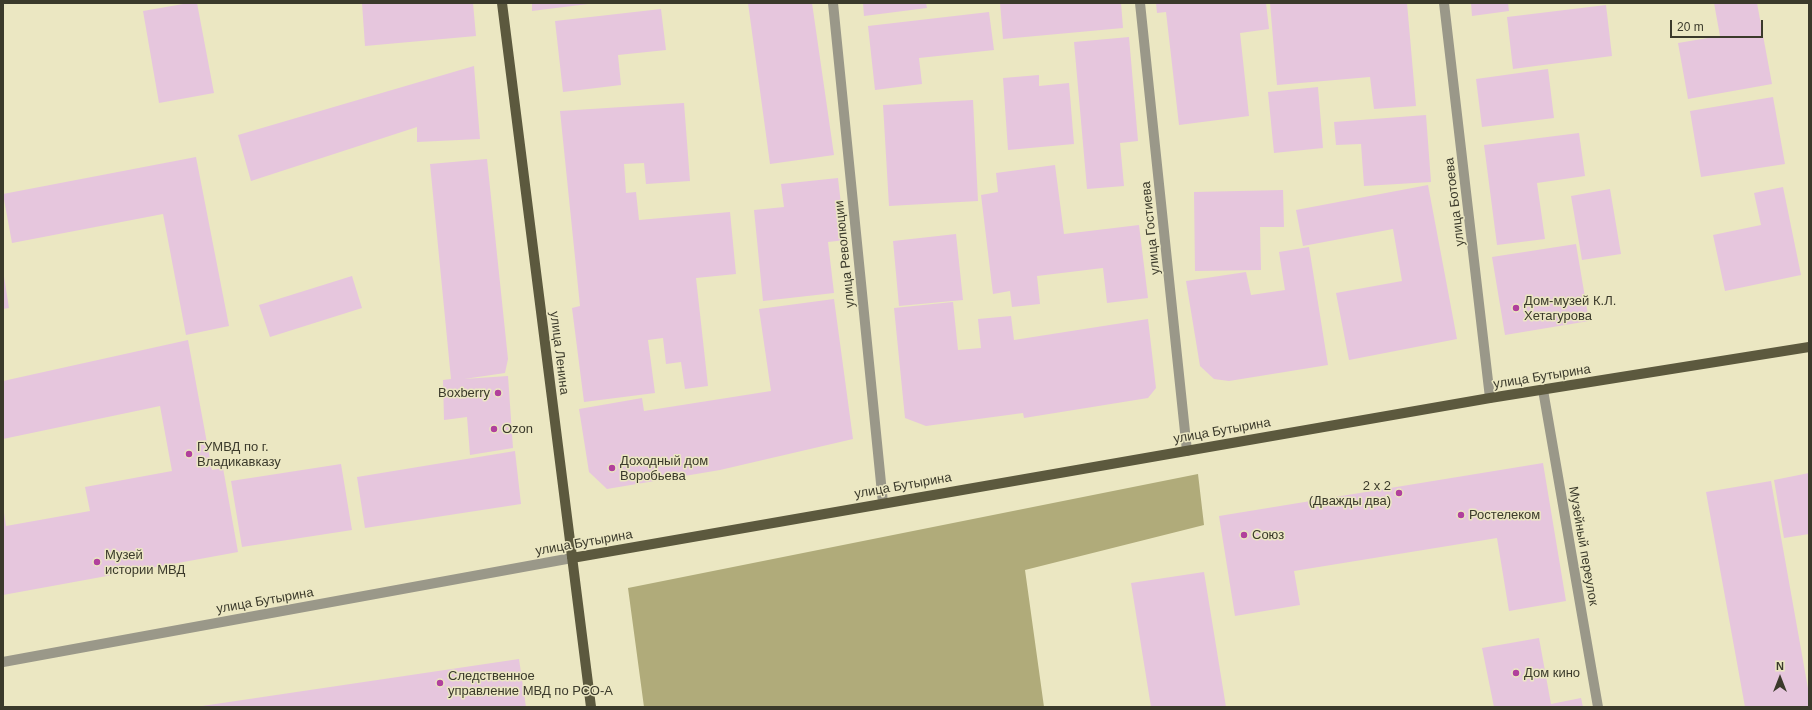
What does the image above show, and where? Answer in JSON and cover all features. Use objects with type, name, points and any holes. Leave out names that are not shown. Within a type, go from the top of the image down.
[{"type":"main road","name":"улица Ленина","points":[[502,3],[591,707]]},
{"type":"main road","name":"улица Бутырина","points":[[572,558],[1490,398],[1809,347]]},
{"type":"street","name":"улица Революции","points":[[833,3],[883,503]]},
{"type":"street","name":"улица Гостиева","points":[[1140,3],[1187,451]]},
{"type":"street","name":"улица Ботоева","points":[[1444,3],[1490,398]]},
{"type":"street","name":"Музейный переулок","points":[[1543,390],[1598,707]]},
{"type":"street","name":"улица Бутырина","points":[[3,662],[572,558]]},
{"type":"shaded area","points":[[1198,474],[1204,525],[1025,570],[1044,707],[644,707],[628,588]]},
{"type":"building","points":[[197,3],[214,93],[159,103],[143,11]]},
{"type":"building","points":[[362,3],[473,3],[476,36],[365,46]]},
{"type":"building","points":[[532,3],[587,3],[588,4],[532,11]]},
{"type":"building","points":[[748,3],[812,3],[834,155],[770,164]]},
{"type":"building","points":[[863,3],[926,3],[927,8],[864,16]]},
{"type":"building","points":[[1000,3],[1121,3],[1123,28],[1003,39]]},
{"type":"building","points":[[1156,3],[1266,3],[1269,29],[1240,33],[1249,116],[1179,125],[1166,12],[1157,13]]},
{"type":"building","points":[[1270,3],[1407,3],[1416,106],[1374,109],[1370,77],[1277,85]]},
{"type":"building","points":[[1471,3],[1508,3],[1509,11],[1472,16]]},
{"type":"building","points":[[1714,3],[1757,3],[1772,84],[1688,99],[1678,43],[1720,36]]},
{"type":"building","points":[[1606,5],[1612,56],[1513,69],[1507,17]]},
{"type":"building","points":[[661,9],[666,50],[618,55],[621,85],[563,92],[555,21]]},
{"type":"building","points":[[989,12],[994,50],[919,58],[922,84],[875,90],[868,26]]},
{"type":"building","points":[[1129,37],[1138,141],[1120,143],[1124,186],[1087,189],[1074,42]]},
{"type":"building","points":[[474,66],[480,139],[417,142],[417,127],[251,181],[238,135]]},
{"type":"building","points":[[1548,69],[1554,118],[1482,127],[1476,79]]},
{"type":"building","points":[[1039,75],[1039,86],[1069,83],[1074,144],[1008,150],[1003,78]]},
{"type":"building","points":[[1318,87],[1323,148],[1274,153],[1268,92]]},
{"type":"building","points":[[1773,97],[1785,164],[1701,177],[1690,111]]},
{"type":"building","points":[[973,100],[978,201],[889,206],[883,105]]},
{"type":"building","points":[[684,103],[690,181],[646,184],[644,163],[624,164],[626,193],[636,192],[639,220],[730,212],[736,274],[696,278],[708,386],[685,389],[681,362],[666,364],[663,338],[648,340],[655,393],[584,402],[572,308],[580,306],[560,111]]},
{"type":"building","points":[[1426,115],[1431,182],[1364,186],[1361,144],[1336,145],[1334,122]]},
{"type":"building","points":[[1579,133],[1585,176],[1537,183],[1545,239],[1497,245],[1484,145]]},
{"type":"building","points":[[196,157],[229,326],[186,335],[163,214],[12,243],[3,194]]},
{"type":"building","points":[[487,159],[508,359],[505,373],[464,379],[508,376],[513,448],[470,455],[467,417],[444,420],[443,380],[451,379],[430,164]]},
{"type":"building","points":[[1055,165],[1064,234],[1139,225],[1148,298],[1107,303],[1103,268],[1037,276],[1040,304],[1012,307],[1010,291],[993,294],[981,195],[998,192],[996,173]]},
{"type":"building","points":[[838,178],[845,240],[828,242],[834,293],[763,301],[754,210],[784,207],[781,184]]},
{"type":"building","points":[[1428,185],[1457,339],[1349,360],[1336,293],[1402,281],[1393,229],[1303,246],[1296,210]]},
{"type":"building","points":[[1783,187],[1801,275],[1725,291],[1713,235],[1761,225],[1754,193]]},
{"type":"building","points":[[1610,189],[1621,254],[1582,260],[1571,196]]},
{"type":"building","points":[[1283,190],[1284,227],[1260,227],[1261,270],[1195,271],[1194,192]]},
{"type":"building","points":[[956,234],[963,300],[899,306],[893,241]]},
{"type":"building","points":[[1576,244],[1589,321],[1505,335],[1492,257]]},
{"type":"building","points":[[1309,247],[1328,365],[1229,381],[1214,379],[1200,366],[1186,281],[1246,272],[1251,295],[1285,290],[1279,252]]},
{"type":"building","points":[[3,270],[9,308],[3,309]]},
{"type":"building","points":[[352,276],[362,308],[270,337],[259,305]]},
{"type":"building","points":[[834,299],[853,439],[720,470],[607,489],[589,472],[579,409],[642,398],[644,411],[771,391],[759,309]]},
{"type":"building","points":[[953,302],[958,350],[981,348],[978,319],[1011,316],[1014,340],[1148,319],[1156,388],[1148,398],[1024,418],[1023,413],[926,426],[905,418],[894,308]]},
{"type":"building","name":"ГУМВД по г. Владикавказу","points":[[188,340],[212,470],[223,468],[238,552],[3,595],[3,506],[6,526],[90,511],[85,487],[172,471],[160,406],[3,439],[3,381]]},
{"type":"building","points":[[515,451],[521,504],[365,528],[357,477]]},
{"type":"building","points":[[1543,463],[1566,601],[1509,611],[1497,538],[1294,571],[1300,605],[1235,616],[1219,516]]},
{"type":"building","points":[[341,464],[352,530],[242,547],[231,481]]},
{"type":"building","points":[[1809,473],[1809,534],[1784,538],[1774,480]]},
{"type":"building","points":[[1771,481],[1809,694],[1809,707],[1745,707],[1706,492]]},
{"type":"building","points":[[1204,572],[1226,707],[1151,707],[1131,583]]},
{"type":"building","name":"Дом кино","points":[[1539,638],[1551,704],[1581,698],[1583,707],[1494,707],[1482,648]]},
{"type":"building","name":"Следственное управление МВД по РСО-А","points":[[519,659],[526,707],[202,707],[202,706]]},
{"type":"place","name":"Дом-музей К.Л. Хетагурова","points":[[1516,308]]},
{"type":"place","name":"Boxberry","points":[[498,393]]},
{"type":"place","name":"Ozon","points":[[494,429]]},
{"type":"place","name":"ГУМВД по г. Владикавказу","points":[[189,454]]},
{"type":"place","name":"Доходный дом Воробьева","points":[[612,468]]},
{"type":"place","name":"2 х 2 (Дважды два)","points":[[1399,493]]},
{"type":"place","name":"Ростелеком","points":[[1461,515]]},
{"type":"place","name":"Союз","points":[[1244,535]]},
{"type":"place","name":"Музей истории МВД","points":[[97,562]]},
{"type":"place","name":"Дом кино","points":[[1516,673]]},
{"type":"place","name":"Следственное управление МВД по РСО-А","points":[[440,683]]}]
